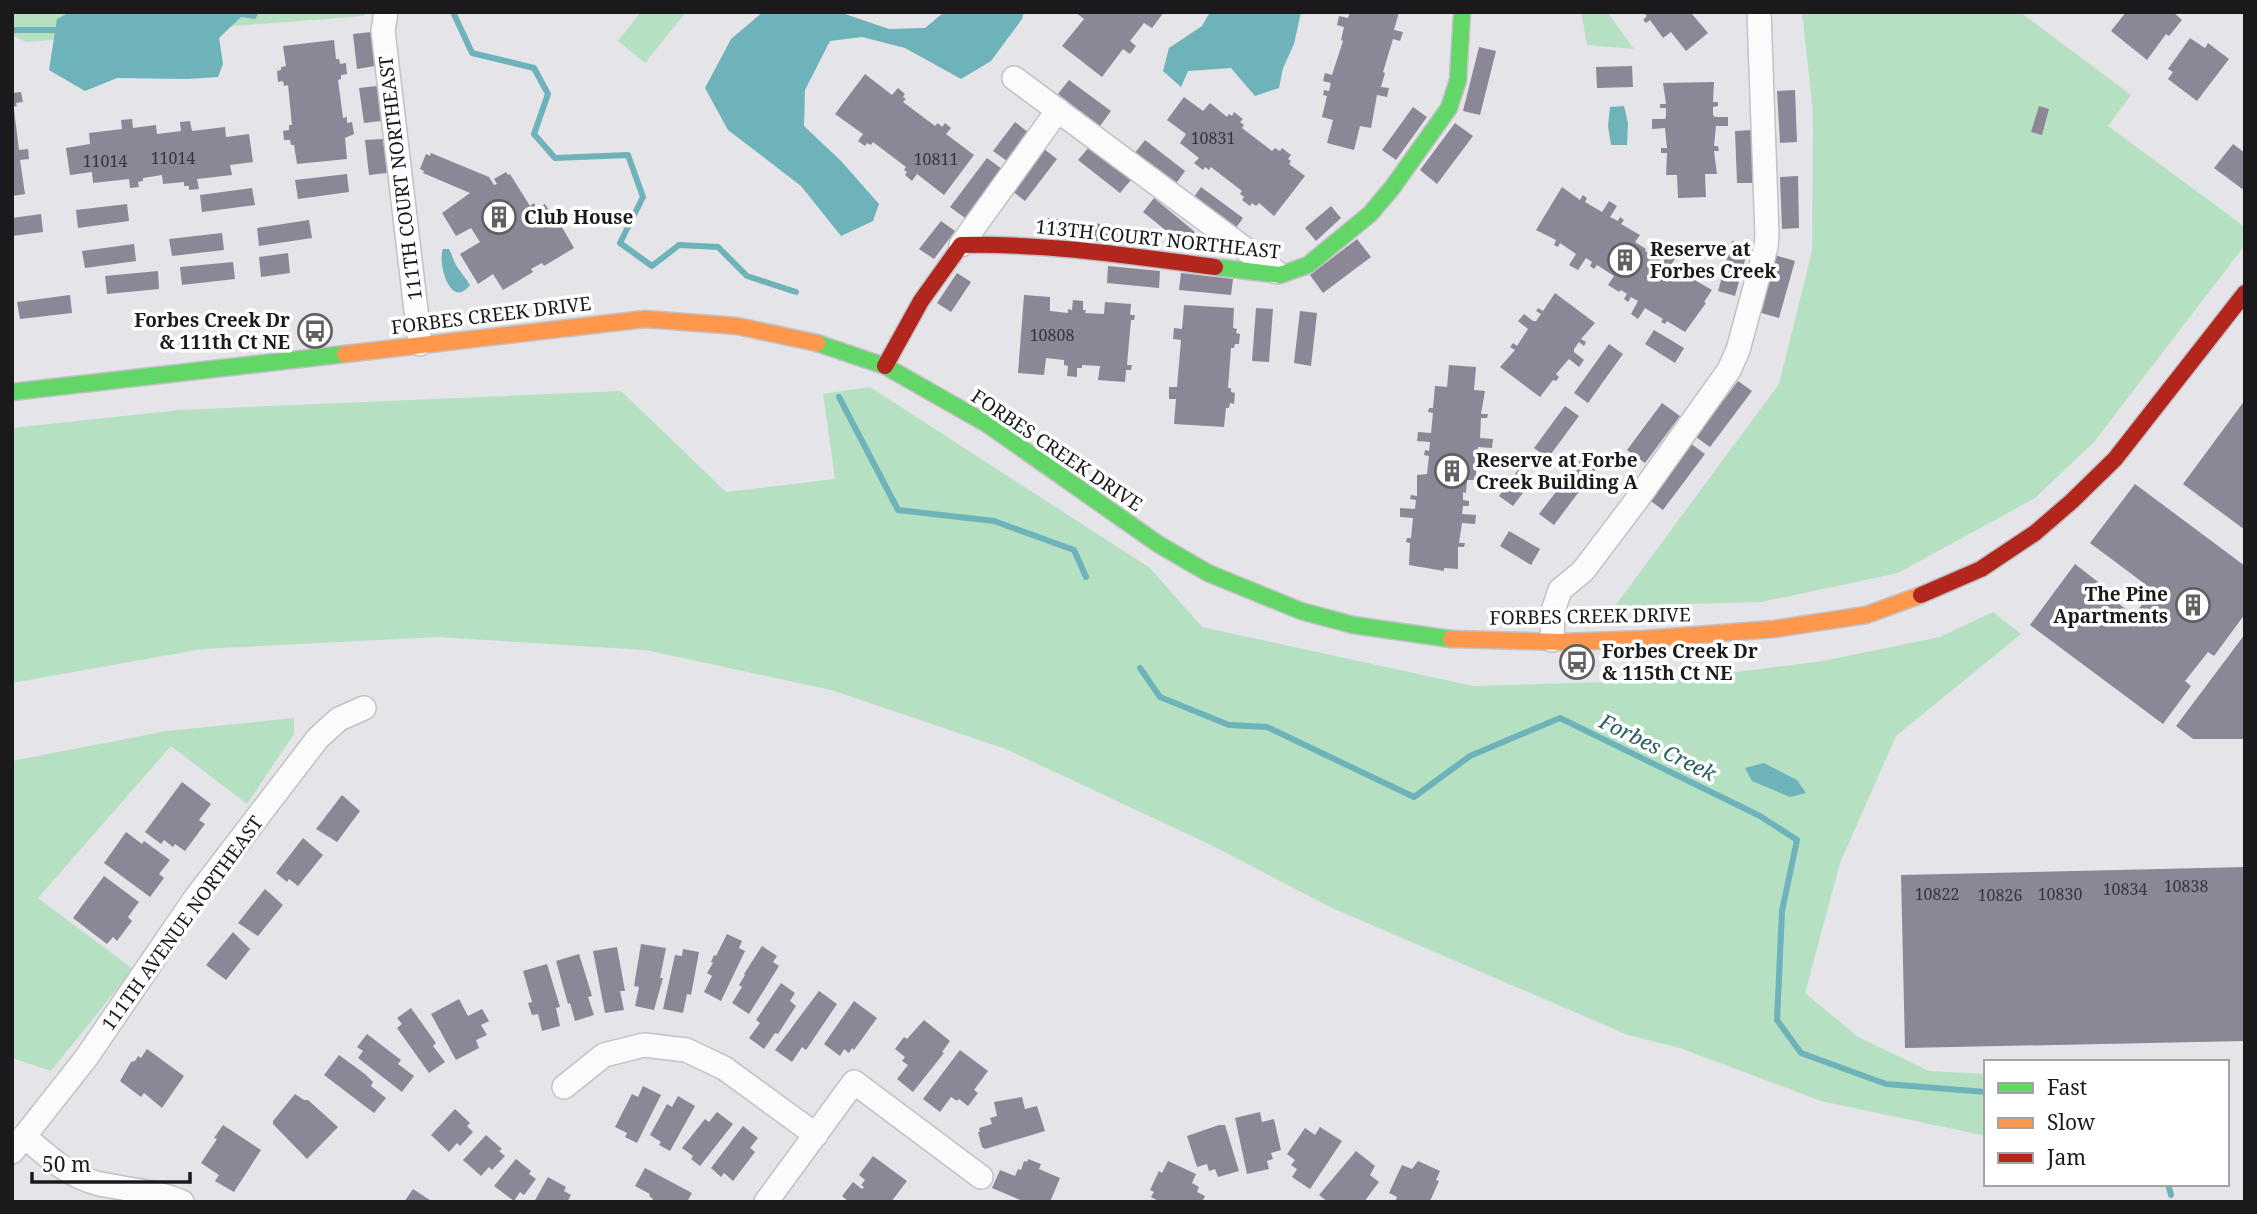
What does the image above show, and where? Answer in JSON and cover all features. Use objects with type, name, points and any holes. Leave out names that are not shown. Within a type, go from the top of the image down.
[{"type":"street","name":"111TH COURT NORTHEAST","points":[[386,12],[383,31],[420,344]]},
{"type":"street","name":"113TH COURT NORTHEAST","points":[[961,245],[999,244],[1106,253],[1280,275],[1308,265],[1370,214],[1392,188],[1449,108],[1458,79],[1462,12]]},
{"type":"street","points":[[1552,640],[1553,611],[1560,590],[1583,571],[1636,501],[1729,370],[1738,350],[1767,235],[1759,12]]},
{"type":"street","points":[[1014,78],[1280,275]]},
{"type":"street","points":[[885,366],[921,301],[1058,110]]},
{"type":"street","name":"FORBES CREEK DRIVE","points":[[12,392],[645,319],[737,326],[819,342],[885,366],[987,424],[1158,544],[1208,573],[1290,607],[1353,625],[1442,639],[1644,639],[1774,629],[1866,615],[1920,596],[1981,569],[2035,533],[2072,502],[2115,459],[2245,293]]},
{"type":"street","name":"111TH AVENUE NORTHEAST","points":[[18,1144],[86,1058],[194,900],[318,737],[339,719],[364,708]]},
{"type":"street","points":[[564,1087],[604,1055],[644,1045],[686,1050],[724,1068],[816,1135]]},
{"type":"street","points":[[766,1202],[854,1082],[981,1177]]},
{"type":"street","points":[[18,1144],[62,1169],[95,1183],[150,1192],[182,1202]]},
{"type":"green space","points":[[12,12],[366,12],[364,16],[26,42],[12,35]]},
{"type":"green space","points":[[641,12],[686,12],[645,63],[618,41]]},
{"type":"green space","points":[[1581,12],[1607,12],[1634,49],[1587,45]]},
{"type":"green space","points":[[1802,12],[2020,12],[2131,95],[2108,126],[2245,227],[2245,245],[2094,442],[2035,498],[1898,573],[1761,602],[1615,606],[1779,384],[1812,251],[1813,113]]},
{"type":"green space","points":[[870,387],[1150,568],[1202,627],[1473,686],[1672,680],[1823,661],[1940,637],[1993,612],[2021,634],[1896,736],[1840,863],[1805,993],[1858,1037],[1929,1071],[1984,1074],[1984,1136],[1821,1101],[1680,1048],[1628,1035],[1330,907],[1213,846],[1006,749],[831,690],[646,650],[438,637],[202,649],[12,683],[12,428],[180,410],[621,391],[726,492],[835,479],[823,394]]},
{"type":"green space","points":[[294,718],[294,734],[247,804],[171,746],[38,898],[133,969],[51,1071],[12,1058],[12,761],[167,731]]},
{"type":"water","points":[[70,12],[259,12],[255,19],[241,17],[219,38],[223,64],[218,77],[117,78],[85,91],[49,70],[57,19]]},
{"type":"water","points":[[763,12],[839,12],[889,29],[925,28],[944,12],[1024,12],[1022,19],[991,61],[961,79],[905,48],[862,37],[830,41],[805,90],[804,126],[841,161],[879,204],[873,221],[841,236],[801,186],[728,130],[705,88],[731,39]]},
{"type":"water","points":[[1210,12],[1301,12],[1294,44],[1283,68],[1279,88],[1255,96],[1231,68],[1188,71],[1181,87],[1163,71],[1169,48],[1202,26]]},
{"type":"water","points":[[1624,106],[1628,123],[1627,145],[1611,145],[1608,126],[1610,107]]},
{"type":"water","points":[[443,249],[449,249],[470,285],[463,291],[457,292],[447,282],[442,264]]},
{"type":"water","points":[[1764,763],[1797,780],[1806,793],[1790,797],[1752,781],[1745,768]]},
{"type":"building","points":[[1075,12],[1164,12],[1152,28],[1144,23],[1130,41],[1136,46],[1130,54],[1123,49],[1102,77],[1062,46],[1084,19]]},
{"type":"building","points":[[1350,12],[1399,12],[1394,30],[1403,32],[1400,41],[1393,39],[1383,72],[1385,73],[1381,87],[1389,88],[1387,97],[1377,95],[1371,128],[1360,126],[1354,150],[1327,143],[1333,120],[1322,117],[1327,96],[1323,95],[1324,90],[1329,91],[1331,83],[1323,81],[1325,73],[1332,75],[1343,41],[1344,27],[1337,25],[1339,16],[1348,18]]},
{"type":"building","points":[[1643,12],[1695,12],[1692,14],[1708,33],[1686,51],[1671,32],[1663,38],[1650,20],[1646,23],[1643,20],[1647,16]]},
{"type":"building","points":[[2126,12],[2173,12],[2182,20],[2169,36],[2166,34],[2147,60],[2111,31]]},
{"type":"building","points":[[371,32],[375,66],[357,69],[353,34]]},
{"type":"building","points":[[2190,38],[2205,48],[2208,43],[2229,59],[2197,101],[2168,79],[2173,72],[2168,69]]},
{"type":"building","points":[[334,40],[336,59],[339,59],[340,64],[346,63],[347,74],[341,75],[338,80],[343,118],[347,117],[347,123],[352,122],[354,134],[345,138],[347,159],[297,164],[294,145],[291,145],[290,140],[284,140],[283,131],[289,130],[289,125],[292,125],[288,85],[284,86],[283,81],[278,82],[277,71],[286,66],[283,46]]},
{"type":"building","points":[[1479,47],[1496,51],[1480,115],[1463,111]]},
{"type":"building","points":[[1632,66],[1633,87],[1597,88],[1596,67]]},
{"type":"building","points":[[865,74],[892,95],[898,88],[905,94],[903,97],[906,99],[903,102],[935,126],[938,123],[942,127],[945,123],[951,128],[946,134],[974,155],[944,195],[917,174],[912,181],[905,175],[906,167],[873,142],[865,146],[858,141],[863,134],[835,114]]},
{"type":"building","points":[[1069,80],[1111,111],[1100,126],[1058,94]]},
{"type":"building","name":"Reserve at Forbes Creek","points":[[1714,82],[1713,102],[1718,102],[1718,106],[1713,107],[1713,115],[1728,117],[1728,126],[1716,126],[1714,146],[1718,146],[1719,151],[1714,151],[1717,174],[1705,174],[1706,197],[1678,198],[1677,175],[1666,175],[1667,153],[1661,153],[1661,148],[1667,148],[1665,128],[1652,129],[1652,119],[1665,119],[1666,116],[1666,108],[1660,108],[1660,104],[1666,104],[1663,83]]},
{"type":"building","points":[[377,86],[381,121],[364,123],[359,88]]},
{"type":"building","points":[[1795,90],[1797,142],[1780,143],[1777,91]]},
{"type":"building","points":[[21,92],[23,102],[12,107],[12,93]]},
{"type":"building","points":[[1184,97],[1203,111],[1210,103],[1227,117],[1234,112],[1243,119],[1240,122],[1244,125],[1242,128],[1272,151],[1275,148],[1280,151],[1282,148],[1291,155],[1289,164],[1305,176],[1274,216],[1259,203],[1256,206],[1252,203],[1250,206],[1242,200],[1242,191],[1211,167],[1209,170],[1205,167],[1203,170],[1194,163],[1199,158],[1180,143],[1186,134],[1167,120]]},
{"type":"building","points":[[2039,106],[2049,109],[2042,135],[2031,132]]},
{"type":"building","points":[[1413,107],[1427,117],[1396,160],[1382,150]]},
{"type":"building","points":[[12,110],[19,150],[28,149],[29,159],[20,160],[25,194],[12,196]]},
{"type":"building","points":[[132,119],[133,128],[156,125],[157,134],[181,131],[180,122],[190,121],[192,131],[225,127],[226,137],[249,134],[253,162],[230,165],[232,175],[197,179],[199,189],[189,190],[189,186],[184,186],[184,182],[163,184],[162,175],[143,178],[143,181],[138,182],[139,187],[130,188],[129,179],[93,183],[92,172],[70,175],[66,148],[90,144],[89,133],[122,129],[121,120]]},
{"type":"building","points":[[1015,122],[1029,133],[1007,161],[993,151]]},
{"type":"building","points":[[1455,123],[1473,136],[1437,184],[1420,170]]},
{"type":"building","points":[[1752,130],[1754,183],[1737,183],[1735,131]]},
{"type":"building","points":[[383,139],[387,173],[369,175],[365,140]]},
{"type":"building","points":[[1145,140],[1185,171],[1175,185],[1134,154]]},
{"type":"building","points":[[2233,144],[2245,153],[2245,191],[2214,168]]},
{"type":"building","points":[[1089,147],[1131,180],[1120,193],[1078,160]]},
{"type":"building","points":[[1044,149],[1057,159],[1025,201],[1012,191]]},
{"type":"building","name":"Club House","points":[[431,153],[489,177],[494,185],[497,184],[494,179],[506,172],[510,174],[530,206],[534,203],[537,209],[545,204],[574,248],[544,266],[542,263],[531,269],[533,272],[503,290],[493,274],[478,284],[460,254],[480,242],[471,228],[456,236],[442,213],[470,193],[423,173],[420,169],[426,154],[430,156]]},
{"type":"building","points":[[987,158],[1002,169],[965,218],[950,207]]},
{"type":"building","points":[[347,174],[349,192],[298,199],[295,180]]},
{"type":"building","points":[[1798,176],[1799,228],[1782,229],[1780,177]]},
{"type":"building","points":[[1201,187],[1243,218],[1233,232],[1191,201]]},
{"type":"building","name":"Reserve at Forbes Creek","points":[[1562,187],[1580,200],[1583,195],[1587,198],[1585,202],[1602,212],[1609,201],[1617,206],[1610,217],[1618,221],[1620,217],[1624,220],[1621,224],[1640,235],[1635,242],[1646,249],[1645,251],[1651,255],[1655,249],[1658,252],[1655,257],[1663,262],[1671,249],[1678,254],[1671,265],[1689,276],[1691,272],[1696,274],[1693,279],[1712,290],[1685,332],[1667,321],[1665,324],[1661,322],[1663,319],[1645,308],[1638,319],[1631,314],[1638,301],[1631,297],[1628,302],[1624,299],[1627,294],[1608,285],[1614,276],[1597,265],[1594,269],[1590,266],[1592,262],[1586,258],[1578,270],[1569,265],[1576,254],[1560,243],[1558,247],[1554,245],[1556,240],[1536,230]]},
{"type":"building","points":[[252,188],[255,205],[202,212],[200,195]]},
{"type":"building","points":[[1154,198],[1195,232],[1184,245],[1143,212]]},
{"type":"building","points":[[127,204],[129,221],[78,228],[76,210]]},
{"type":"building","points":[[1331,206],[1341,218],[1316,241],[1305,228]]},
{"type":"building","points":[[41,214],[43,232],[12,236],[12,218]]},
{"type":"building","points":[[1048,218],[1100,224],[1098,241],[1046,235]]},
{"type":"building","points":[[309,220],[312,238],[259,246],[257,228]]},
{"type":"building","points":[[941,221],[955,231],[934,259],[919,249]]},
{"type":"building","points":[[1104,225],[1156,229],[1155,246],[1102,242]]},
{"type":"building","points":[[222,233],[224,250],[172,256],[169,239]]},
{"type":"building","points":[[1357,239],[1371,257],[1323,293],[1310,275]]},
{"type":"building","points":[[1732,241],[1749,245],[1735,296],[1718,291]]},
{"type":"building","points":[[134,244],[136,261],[85,268],[82,251]]},
{"type":"building","points":[[288,253],[290,273],[261,277],[259,257]]},
{"type":"building","points":[[1775,255],[1795,261],[1779,318],[1758,312]]},
{"type":"building","points":[[233,262],[235,279],[182,285],[180,267]]},
{"type":"building","points":[[1108,266],[1160,271],[1159,288],[1107,283]]},
{"type":"building","points":[[158,271],[159,289],[107,294],[105,276]]},
{"type":"building","points":[[957,273],[971,282],[951,312],[937,303]]},
{"type":"building","points":[[1181,273],[1233,279],[1231,295],[1179,290]]},
{"type":"building","points":[[1555,293],[1595,323],[1581,339],[1586,342],[1584,346],[1579,342],[1574,349],[1584,360],[1579,367],[1569,359],[1556,374],[1559,377],[1556,381],[1553,380],[1540,397],[1500,367],[1515,350],[1510,347],[1513,343],[1517,346],[1528,329],[1518,321],[1524,314],[1536,321],[1541,314],[1536,311],[1538,308],[1543,311]]},
{"type":"building","points":[[70,295],[72,313],[20,319],[17,302]]},
{"type":"building","points":[[1024,295],[1050,297],[1050,311],[1068,313],[1068,309],[1072,310],[1073,300],[1083,301],[1085,313],[1104,314],[1105,302],[1131,304],[1130,315],[1135,315],[1134,320],[1131,320],[1127,365],[1132,365],[1131,370],[1126,370],[1125,382],[1098,380],[1100,366],[1082,365],[1082,368],[1077,368],[1077,377],[1067,376],[1068,366],[1064,365],[1064,360],[1046,358],[1044,375],[1018,373]]},
{"type":"building","points":[[1184,305],[1234,308],[1233,328],[1240,334],[1239,344],[1231,348],[1228,388],[1235,393],[1234,404],[1230,403],[1229,408],[1226,408],[1224,427],[1174,424],[1176,399],[1169,399],[1169,387],[1177,387],[1181,340],[1173,339],[1174,328],[1182,329]]},
{"type":"building","points":[[1256,308],[1273,309],[1269,362],[1252,361]]},
{"type":"building","points":[[1300,311],[1317,313],[1311,366],[1294,363]]},
{"type":"building","points":[[1654,330],[1684,348],[1675,363],[1645,344]]},
{"type":"building","points":[[1609,344],[1623,354],[1588,403],[1574,393]]},
{"type":"building","name":"Reserve at Forbe Creek Building A","points":[[1449,365],[1476,367],[1474,390],[1485,391],[1481,414],[1488,414],[1487,418],[1481,418],[1480,438],[1493,439],[1492,448],[1478,447],[1477,456],[1482,456],[1481,460],[1476,460],[1476,480],[1467,480],[1466,493],[1463,492],[1463,500],[1469,501],[1469,506],[1463,506],[1462,514],[1476,515],[1475,524],[1462,523],[1459,543],[1465,543],[1464,547],[1458,547],[1458,569],[1444,568],[1444,571],[1409,565],[1410,543],[1406,542],[1407,538],[1411,538],[1413,518],[1400,517],[1400,508],[1415,509],[1416,500],[1410,499],[1411,495],[1417,496],[1417,475],[1427,474],[1429,456],[1424,455],[1425,450],[1429,451],[1430,442],[1417,441],[1418,432],[1431,433],[1433,413],[1428,412],[1429,408],[1433,408],[1435,386],[1447,387]]},
{"type":"building","points":[[1738,381],[1752,391],[1710,447],[1696,437]]},
{"type":"building","points":[[2245,400],[2245,530],[2183,484]]},
{"type":"building","points":[[1662,403],[1680,416],[1645,463],[1627,450]]},
{"type":"building","points":[[1565,406],[1579,416],[1548,458],[1534,448]]},
{"type":"building","points":[[1690,443],[1705,454],[1663,510],[1648,499]]},
{"type":"building","points":[[1582,458],[1596,469],[1554,525],[1539,514]]},
{"type":"building","points":[[1520,467],[1534,478],[1513,506],[1499,496]]},
{"type":"building","name":"The Pine Apartments","points":[[2135,484],[2245,566],[2245,614],[2214,656],[2208,652],[2185,681],[2191,686],[2163,724],[2030,625],[2075,564],[2107,589],[2104,593],[2134,615],[2153,590],[2090,543]]},
{"type":"building","points":[[1509,531],[1540,549],[1531,565],[1500,546]]},
{"type":"building","points":[[2245,634],[2245,739],[2193,739],[2176,726]]},
{"type":"building","points":[[182,782],[211,804],[199,820],[205,824],[185,851],[164,840],[161,844],[145,832]]},
{"type":"building","points":[[342,795],[360,811],[337,842],[316,829]]},
{"type":"building","points":[[126,832],[170,860],[159,874],[164,878],[150,897],[104,863]]},
{"type":"building","points":[[303,838],[323,855],[298,886],[289,879],[287,882],[276,873]]},
{"type":"building","points":[[2245,867],[2245,1041],[1905,1048],[1901,875]]},
{"type":"building","points":[[104,876],[139,902],[128,917],[132,921],[117,941],[113,937],[107,944],[73,918]]},
{"type":"building","points":[[265,889],[283,905],[258,936],[238,923]]},
{"type":"building","points":[[233,932],[250,949],[226,980],[206,965]]},
{"type":"building","points":[[727,934],[742,941],[739,948],[745,951],[721,1001],[704,992],[712,976],[707,973],[713,963],[711,962]]},
{"type":"building","points":[[641,944],[666,948],[660,978],[663,978],[654,1010],[635,1006],[639,987],[634,986]]},
{"type":"building","points":[[762,946],[777,956],[773,962],[779,966],[749,1014],[732,1003],[742,987],[739,985],[744,974]]},
{"type":"building","points":[[617,947],[625,991],[620,991],[624,1010],[605,1013],[593,951]]},
{"type":"building","points":[[683,949],[699,952],[691,995],[687,994],[683,1013],[663,1009],[675,955],[682,956]]},
{"type":"building","points":[[579,954],[592,996],[588,997],[594,1015],[575,1021],[556,961]]},
{"type":"building","points":[[547,964],[560,1007],[556,1008],[560,1026],[542,1031],[538,1014],[532,1015],[528,1003],[532,1002],[523,971]]},
{"type":"building","points":[[781,983],[795,993],[790,1001],[796,1006],[778,1034],[775,1033],[764,1049],[749,1038],[760,1023],[756,1020]]},
{"type":"building","points":[[819,991],[837,1004],[806,1050],[802,1047],[792,1062],[775,1050]]},
{"type":"building","points":[[459,999],[468,1016],[482,1009],[489,1021],[481,1025],[487,1035],[476,1040],[479,1048],[456,1060],[431,1014]]},
{"type":"building","points":[[854,1001],[877,1018],[854,1050],[852,1048],[849,1053],[844,1049],[840,1056],[824,1044]]},
{"type":"building","points":[[411,1008],[436,1043],[433,1046],[445,1062],[429,1073],[397,1028],[402,1024],[397,1018]]},
{"type":"building","points":[[924,1020],[950,1041],[942,1052],[944,1053],[913,1092],[897,1079],[908,1065],[902,1061],[905,1057],[895,1049],[904,1037],[907,1039]]},
{"type":"building","points":[[367,1034],[401,1060],[398,1064],[414,1076],[402,1092],[358,1058],[363,1051],[357,1047]]},
{"type":"building","points":[[147,1049],[184,1076],[162,1108],[144,1093],[141,1097],[120,1081],[131,1062],[138,1056],[141,1058]]},
{"type":"building","points":[[960,1050],[988,1071],[974,1090],[978,1093],[968,1106],[951,1097],[940,1112],[923,1099]]},
{"type":"building","points":[[339,1055],[365,1074],[373,1082],[371,1086],[386,1098],[374,1113],[324,1075]]},
{"type":"building","points":[[643,1086],[661,1095],[637,1143],[625,1137],[627,1133],[615,1127],[632,1094],[638,1097]]},
{"type":"building","points":[[295,1094],[308,1100],[338,1127],[307,1159],[273,1124]]},
{"type":"building","points":[[678,1096],[695,1106],[670,1151],[659,1145],[661,1142],[650,1135],[667,1104],[672,1107]]},
{"type":"building","points":[[1022,1097],[1025,1109],[1037,1106],[1045,1131],[985,1149],[982,1147],[979,1128],[992,1124],[990,1118],[997,1116],[994,1102]]},
{"type":"building","points":[[455,1109],[470,1123],[467,1126],[473,1132],[460,1146],[457,1143],[449,1152],[431,1135]]},
{"type":"building","points":[[717,1112],[733,1124],[700,1166],[691,1159],[693,1156],[682,1148],[705,1119],[709,1122]]},
{"type":"building","points":[[1260,1112],[1262,1122],[1274,1119],[1281,1150],[1271,1153],[1273,1159],[1267,1161],[1269,1169],[1247,1174],[1235,1118]]},
{"type":"building","points":[[223,1125],[261,1150],[234,1192],[215,1181],[219,1175],[201,1163]]},
{"type":"building","points":[[1225,1125],[1239,1171],[1218,1177],[1215,1169],[1209,1171],[1207,1164],[1197,1167],[1187,1136]]},
{"type":"building","points":[[743,1126],[758,1138],[750,1148],[755,1152],[733,1181],[724,1173],[721,1177],[711,1168]]},
{"type":"building","points":[[1320,1127],[1342,1141],[1310,1189],[1292,1177],[1297,1169],[1291,1165],[1295,1160],[1287,1154],[1305,1128],[1315,1135]]},
{"type":"building","points":[[486,1135],[502,1149],[499,1151],[505,1156],[492,1170],[489,1167],[481,1176],[463,1160]]},
{"type":"building","points":[[1356,1151],[1375,1166],[1370,1175],[1379,1182],[1364,1202],[1328,1202],[1319,1195]]},
{"type":"building","points":[[873,1156],[907,1181],[891,1202],[849,1202],[842,1196],[853,1182],[862,1189],[864,1187],[861,1185],[865,1180],[859,1175]]},
{"type":"building","points":[[516,1159],[531,1171],[529,1174],[536,1179],[524,1195],[520,1192],[514,1201],[494,1186]]},
{"type":"building","points":[[1028,1159],[1041,1164],[1039,1169],[1060,1178],[1050,1202],[1025,1202],[992,1188],[1000,1170],[1015,1176]]},
{"type":"building","points":[[1168,1161],[1196,1174],[1192,1183],[1199,1187],[1197,1192],[1205,1196],[1202,1202],[1160,1202],[1151,1197],[1154,1192],[1150,1190],[1159,1171],[1162,1173]]},
{"type":"building","points":[[1418,1161],[1440,1171],[1436,1180],[1439,1181],[1431,1199],[1428,1202],[1395,1202],[1397,1197],[1389,1193],[1402,1165],[1412,1169]]},
{"type":"building","points":[[645,1168],[692,1193],[687,1202],[651,1202],[653,1199],[650,1194],[635,1186]]},
{"type":"building","points":[[548,1177],[566,1187],[564,1191],[571,1195],[567,1202],[534,1202]]},
{"type":"building","points":[[413,1189],[422,1195],[433,1202],[404,1202]]},
{"type":"waterway","name":"Forbes Creek","points":[[453,12],[472,53],[534,68],[548,94],[534,134],[555,158],[628,155],[643,197],[620,243],[652,266],[679,245],[718,247],[747,276],[796,292]]},
{"type":"waterway","name":"Forbes Creek","points":[[12,30],[63,30]]},
{"type":"waterway","name":"Forbes Creek","points":[[839,397],[898,510],[994,521],[1074,550],[1086,577]]},
{"type":"waterway","name":"Forbes Creek","points":[[1140,668],[1160,697],[1229,725],[1267,727],[1414,797],[1470,756],[1560,718],[1760,816],[1797,840],[1782,911],[1777,1020],[1801,1053],[1886,1084],[1984,1092]]},
{"type":"waterway","name":"Forbes Creek","points":[[2169,1186],[2171,1195]]},
{"type":"traffic: fast","points":[[1215,267],[1280,275],[1308,265],[1370,214],[1392,188],[1449,108],[1458,80],[1462,12]]},
{"type":"traffic: fast","points":[[817,343],[885,366],[987,424],[1158,544],[1208,573],[1301,611],[1353,625],[1451,639]]},
{"type":"traffic: fast","points":[[12,392],[345,354]]},
{"type":"traffic: slow","points":[[345,354],[645,319],[737,326],[817,343]]},
{"type":"traffic: slow","points":[[1451,639],[1562,642],[1774,629],[1866,615],[1921,595]]},
{"type":"traffic: jam","points":[[885,366],[921,301],[961,245],[1057,248],[1215,267]]},
{"type":"traffic: jam","points":[[1921,595],[1981,569],[2035,533],[2072,501],[2115,459],[2245,293]]},
{"type":"place","name":"Club House","points":[[499,217]]},
{"type":"place","name":"Reserve at Forbes Creek","points":[[1625,260]]},
{"type":"place","name":"Forbes Creek Dr & 111th Ct NE","points":[[315,331]]},
{"type":"place","name":"Reserve at Forbe Creek Building A","points":[[1452,471]]},
{"type":"place","name":"The Pine Apartments","points":[[2193,605]]},
{"type":"place","name":"Forbes Creek Dr & 115th Ct NE","points":[[1577,662]]}]
